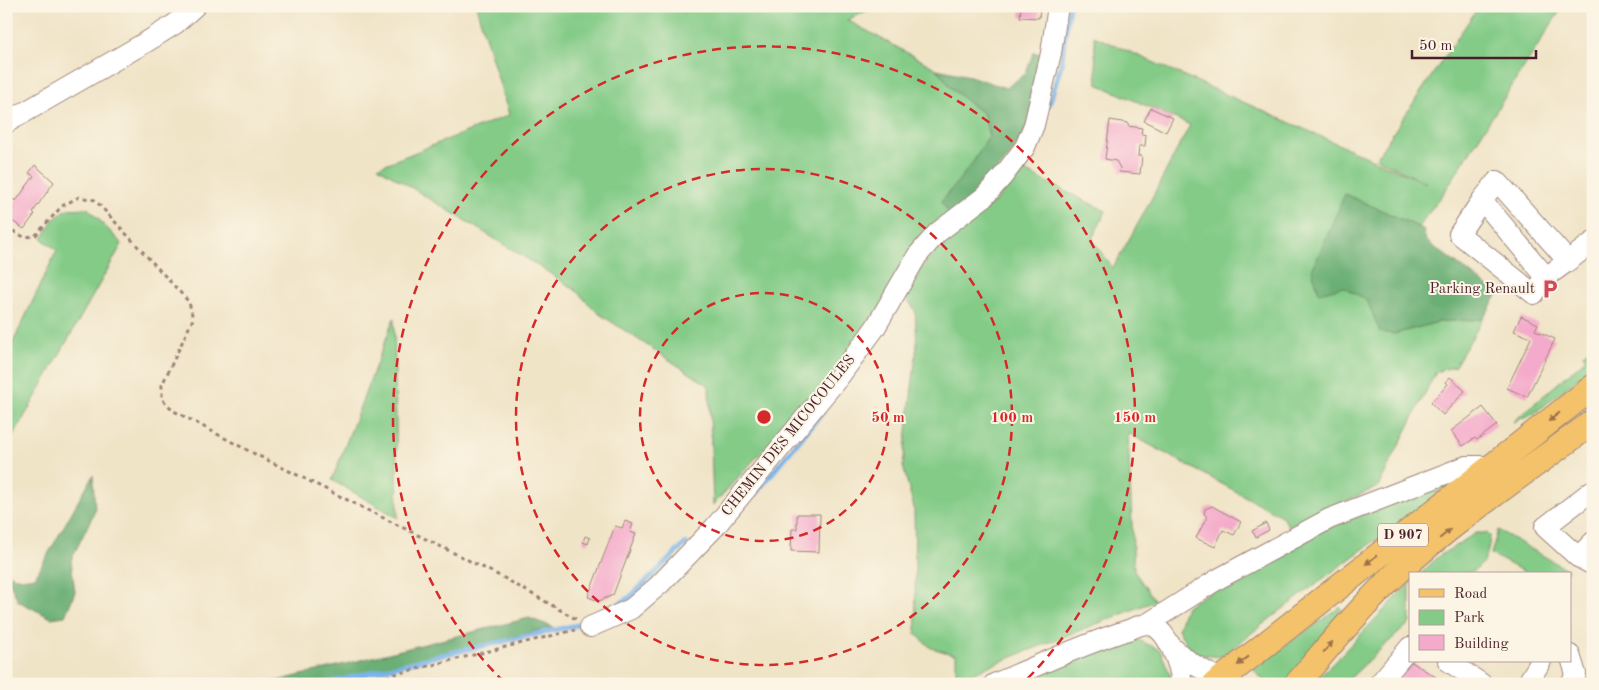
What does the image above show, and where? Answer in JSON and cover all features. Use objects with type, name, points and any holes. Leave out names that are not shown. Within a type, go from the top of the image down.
[{"type":"main road","name":"D 907","points":[[1223,682],[1491,466],[1593,387]]},
{"type":"main road","name":"D 907","points":[[1297,684],[1364,607],[1401,570],[1458,522],[1593,422]]},
{"type":"street","points":[[6,123],[148,41],[175,24],[195,6]]},
{"type":"street","name":"CHEMIN DES MICOCOULES","points":[[590,626],[631,609],[659,585],[714,528],[839,377],[875,328],[917,256],[936,233],[984,197],[1025,147],[1034,125],[1051,53],[1058,6]]},
{"type":"street","points":[[1568,261],[1497,181],[1459,234],[1534,294],[1546,277],[1568,261],[1593,242]]},
{"type":"street","points":[[1482,200],[1546,277]]},
{"type":"street","points":[[994,684],[1104,638],[1147,624],[1218,579],[1329,519],[1466,466],[1491,466]]},
{"type":"street","points":[[1593,490],[1545,527],[1585,561],[1593,542]]},
{"type":"street","points":[[1147,624],[1157,628],[1165,636],[1181,674],[1182,684]]},
{"type":"street","points":[[1170,645],[1183,658],[1223,682]]},
{"type":"street","points":[[1379,684],[1409,648]]},
{"type":"street","points":[[1571,684],[1576,674],[1572,661]]},
{"type":"street","points":[[1449,662],[1482,684]]},
{"type":"street","points":[[1527,684],[1539,662]]},
{"type":"path","points":[[6,227],[24,237],[35,236],[62,206],[79,197],[95,200],[189,302],[193,319],[162,385],[162,399],[174,410],[246,450],[504,578],[590,626]]},
{"type":"path","points":[[355,684],[590,626]]},
{"type":"green space","points":[[476,6],[877,6],[847,20],[937,69],[953,90],[984,114],[989,137],[972,164],[952,216],[854,350],[713,505],[709,386],[598,313],[574,289],[378,167],[509,115]]},
{"type":"green space","points":[[1479,6],[1563,6],[1445,191],[1418,227],[1345,194],[1343,287],[1368,300],[1394,334],[1438,322],[1483,319],[1455,366],[1436,372],[1378,487],[1288,526],[1283,517],[1128,433],[1134,571],[1155,601],[956,679],[956,655],[931,648],[916,634],[914,508],[903,466],[917,345],[915,310],[902,293],[939,245],[996,201],[1020,169],[1106,211],[1092,239],[1113,268],[1190,125],[1097,84],[1094,36],[1426,183],[1376,158]]},
{"type":"green space","points":[[1034,52],[1046,56],[1034,105],[1020,140],[992,177],[952,216],[941,202],[972,164],[989,136],[984,114],[953,90],[937,69],[970,76],[1006,88],[1025,74]]},
{"type":"green space","points":[[1345,194],[1423,229],[1426,241],[1498,294],[1483,319],[1438,322],[1394,334],[1380,332],[1367,300],[1343,287],[1319,293],[1312,270]]},
{"type":"green space","points":[[88,208],[122,244],[6,449],[6,357],[57,250],[42,239],[53,220],[67,209]]},
{"type":"green space","points":[[394,318],[398,518],[332,480]]},
{"type":"green space","points":[[1593,346],[1593,366],[1535,413],[1513,422],[1586,359],[1582,355]]},
{"type":"green space","points":[[93,475],[95,511],[71,560],[75,592],[65,616],[51,618],[18,601],[6,573],[21,579],[35,577]]},
{"type":"green space","points":[[1457,479],[1280,611],[1222,657],[1195,652],[1187,644],[1178,629],[1186,606],[1315,533]]},
{"type":"green space","points":[[1498,530],[1568,570],[1566,572],[1524,572],[1491,554]]},
{"type":"green space","points":[[1476,533],[1487,533],[1490,536],[1488,551],[1483,562],[1470,572],[1422,572],[1439,556]]},
{"type":"green space","points":[[1409,584],[1409,624],[1344,684],[1313,684]]},
{"type":"green space","points":[[1340,607],[1346,614],[1287,684],[1267,684],[1253,669]]},
{"type":"green space","points":[[529,618],[553,627],[321,684],[265,684]]},
{"type":"green space","points":[[1132,637],[1160,650],[1174,684],[1015,684]]},
{"type":"green space","points":[[420,675],[431,684],[389,684]]},
{"type":"building","points":[[167,6],[180,6],[176,13]]},
{"type":"building","points":[[1021,6],[1040,6],[1039,18],[1020,17]]},
{"type":"building","points":[[1151,108],[1173,118],[1166,132],[1144,121]]},
{"type":"building","points":[[1110,120],[1142,128],[1141,134],[1146,135],[1145,146],[1139,146],[1138,156],[1142,156],[1140,174],[1119,172],[1120,168],[1116,161],[1105,159]]},
{"type":"building","points":[[35,165],[54,182],[33,212],[35,214],[24,229],[6,217],[6,194],[16,201],[34,176],[29,173]]},
{"type":"building","points":[[1521,316],[1538,324],[1535,330],[1555,339],[1527,397],[1507,388],[1531,338],[1514,331]]},
{"type":"building","points":[[1450,377],[1465,391],[1443,415],[1431,403],[1448,384],[1446,382]]},
{"type":"building","points":[[1483,407],[1497,425],[1477,440],[1475,438],[1463,446],[1451,431]]},
{"type":"building","points":[[1212,506],[1241,522],[1234,535],[1223,530],[1215,547],[1196,538],[1207,517],[1204,514],[1205,509]]},
{"type":"building","points":[[797,514],[820,514],[819,552],[791,551],[792,529],[797,529]]},
{"type":"building","points":[[625,521],[633,524],[630,532],[636,534],[613,595],[599,601],[588,597],[615,526],[622,528]]},
{"type":"building","points":[[1266,523],[1269,530],[1256,537],[1252,531]]},
{"type":"building","points":[[585,536],[590,538],[588,544],[583,542]]},
{"type":"building","points":[[1409,659],[1409,662],[1447,684],[1393,684]]},
{"type":"waterway","points":[[1049,105],[1061,65],[1069,6]]},
{"type":"waterway","points":[[755,494],[823,412]]},
{"type":"waterway","points":[[616,606],[629,598],[686,543]]},
{"type":"waterway","points":[[325,684],[441,655],[577,625]]},
{"type":"place","name":"Parking Renault","points":[[1550,289]]}]
